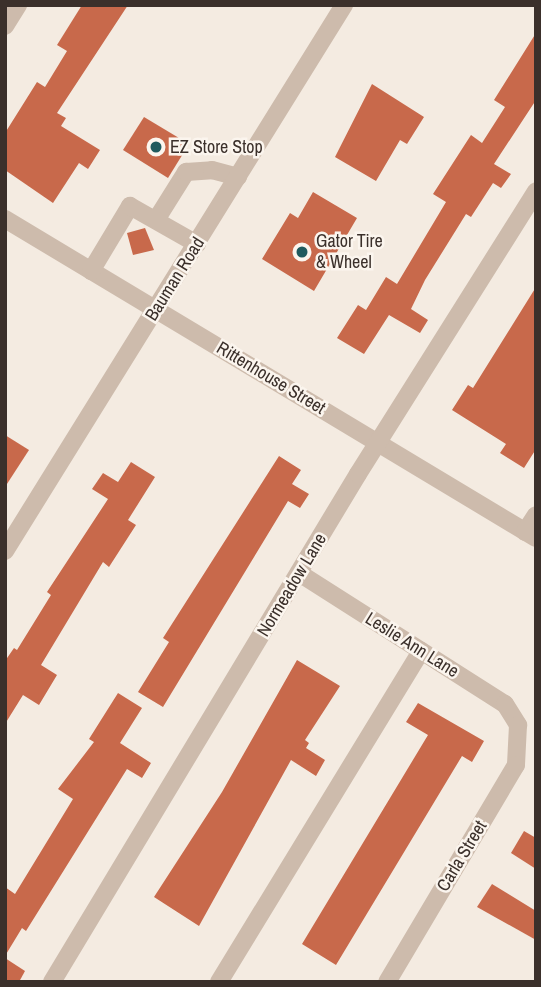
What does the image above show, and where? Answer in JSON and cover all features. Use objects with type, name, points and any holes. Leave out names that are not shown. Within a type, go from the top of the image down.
[{"type":"street","points":[[5,26],[18,5]]},
{"type":"street","name":"Bauman Road","points":[[7,542],[197,244],[344,5]]},
{"type":"street","points":[[156,220],[187,172],[212,170],[238,177]]},
{"type":"street","name":"Normeadow Lane","points":[[52,982],[299,573],[536,191]]},
{"type":"street","points":[[91,271],[130,206],[197,244]]},
{"type":"street","name":"Rittenhouse Street","points":[[5,219],[531,535]]},
{"type":"street","points":[[531,535],[536,515]]},
{"type":"street","name":"Leslie Ann Lane","points":[[299,573],[505,704],[518,725]]},
{"type":"street","points":[[219,982],[421,651]]},
{"type":"street","name":"Carla Street","points":[[387,982],[516,765],[518,725]]},
{"type":"building","points":[[82,5],[128,5],[57,113],[66,118],[61,126],[100,150],[88,169],[79,163],[53,203],[5,170],[5,133],[37,82],[45,87],[67,51],[57,45]]},
{"type":"building","points":[[536,33],[536,100],[494,164],[511,174],[501,188],[493,183],[471,217],[466,214],[425,280],[411,309],[428,320],[420,333],[389,315],[364,354],[337,338],[358,305],[366,310],[386,277],[397,284],[446,202],[433,194],[471,135],[482,143],[505,107],[494,100]]},
{"type":"building","points":[[372,84],[424,117],[407,144],[400,140],[376,181],[335,157]]},
{"type":"building","name":"EZ Store Stop","points":[[144,117],[189,144],[168,178],[123,150]]},
{"type":"building","name":"Gator Tire & Wheel","points":[[313,192],[357,218],[314,291],[262,259],[290,213],[298,218]]},
{"type":"building","points":[[145,228],[154,250],[133,255],[127,233]]},
{"type":"building","points":[[536,287],[536,449],[524,468],[500,453],[506,444],[452,410],[468,385],[473,388]]},
{"type":"building","points":[[5,435],[29,450],[5,487]]},
{"type":"building","points":[[279,456],[301,470],[292,484],[309,494],[300,508],[288,501],[163,707],[138,692],[169,642],[163,638]]},
{"type":"building","points":[[131,462],[155,477],[128,520],[136,525],[109,567],[103,562],[41,665],[57,675],[39,705],[23,695],[5,724],[5,661],[14,648],[17,650],[51,595],[47,592],[108,499],[92,489],[103,473],[118,482]]},
{"type":"building","points":[[297,660],[340,686],[305,740],[309,743],[306,748],[325,760],[316,776],[291,760],[199,926],[154,897],[222,792]]},
{"type":"building","points":[[118,693],[142,708],[120,743],[151,763],[142,778],[127,769],[26,931],[22,928],[5,956],[5,887],[15,894],[73,799],[58,789],[94,742],[89,739]]},
{"type":"building","points":[[418,703],[484,741],[472,762],[462,756],[336,965],[302,944],[428,735],[406,722]]},
{"type":"building","points":[[524,831],[536,838],[536,869],[511,853]]},
{"type":"building","points":[[492,884],[536,911],[536,940],[477,907]]},
{"type":"building","points":[[5,958],[25,971],[19,982],[5,982]]},
{"type":"place","name":"EZ Store Stop","points":[[156,147]]},
{"type":"place","name":"Gator Tire & Wheel","points":[[302,252]]}]
